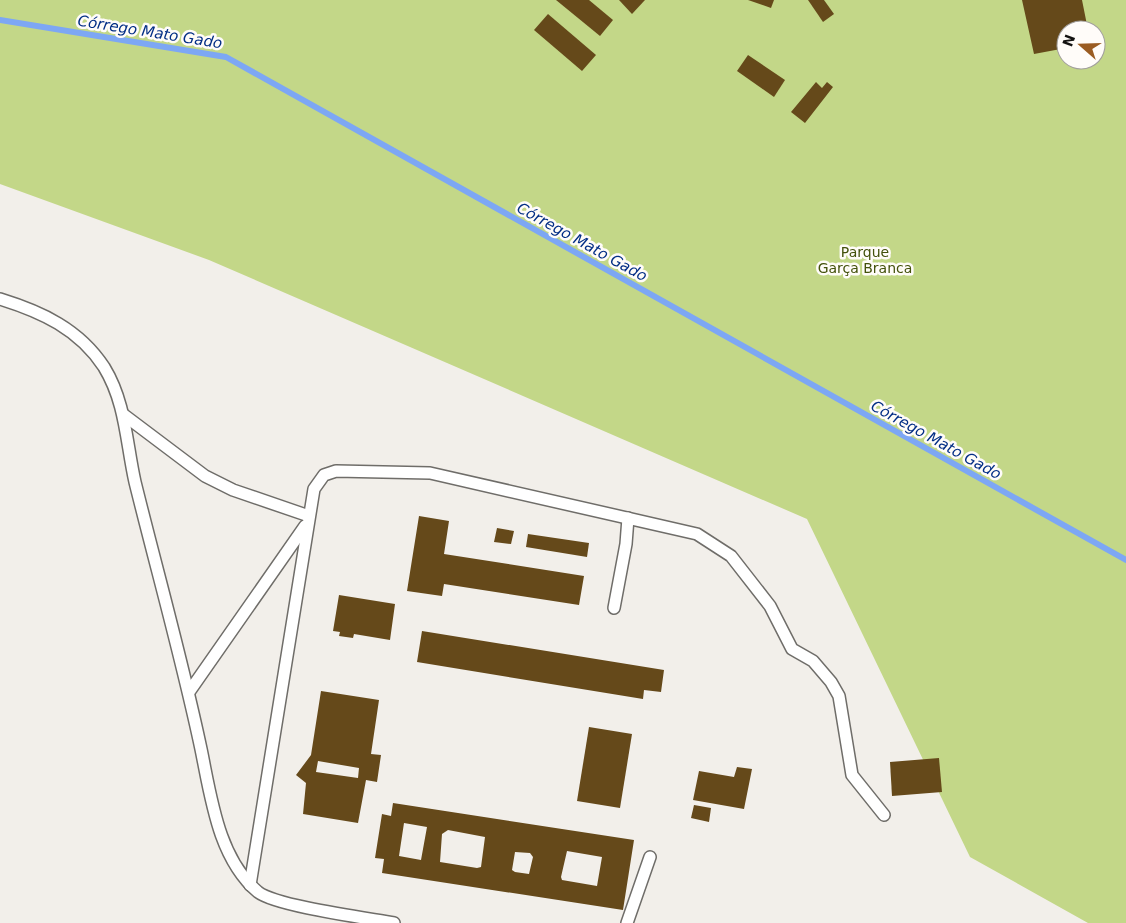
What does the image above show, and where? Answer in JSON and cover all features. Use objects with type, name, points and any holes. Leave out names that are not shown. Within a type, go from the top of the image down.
[{"type":"lane","points":[[0,299],[41,313],[67,327],[104,367],[124,415],[135,479],[189,692],[213,803],[223,839],[234,863],[260,894],[280,901],[394,923]]},
{"type":"lane","points":[[124,415],[205,476],[233,490],[308,519]]},
{"type":"lane","points":[[250,884],[314,489],[324,476],[336,471],[430,473],[697,534],[731,556],[770,606],[792,648],[813,662],[831,682],[839,696],[852,775],[884,815]]},
{"type":"lane","points":[[614,608],[626,544],[628,518]]},
{"type":"lane","points":[[189,692],[308,519]]},
{"type":"lane","points":[[627,923],[650,857]]},
{"type":"green space","name":"Parque Garça Branca","points":[[0,0],[1126,0],[1126,923],[1088,923],[970,857],[807,519],[209,260],[0,184]]},
{"type":"building","points":[[556,0],[589,0],[613,20],[600,36]]},
{"type":"building","points":[[619,0],[645,0],[632,14]]},
{"type":"building","points":[[748,0],[774,0],[771,8]]},
{"type":"building","points":[[808,0],[824,0],[834,14],[823,22]]},
{"type":"building","points":[[1022,0],[1082,0],[1086,20],[1056,20],[1056,50],[1034,54]]},
{"type":"building","points":[[548,14],[596,55],[582,71],[534,30]]},
{"type":"building","points":[[748,55],[785,80],[774,97],[737,71]]},
{"type":"building","points":[[816,82],[822,88],[827,82],[833,87],[805,123],[791,112]]},
{"type":"building","points":[[419,516],[449,521],[444,554],[584,576],[579,605],[444,584],[442,596],[407,591]]},
{"type":"building","points":[[497,528],[514,531],[511,544],[494,542]]},
{"type":"building","points":[[528,534],[589,543],[587,557],[526,547]]},
{"type":"building","points":[[339,595],[395,604],[390,640],[354,634],[353,638],[339,636],[340,632],[333,631]]},
{"type":"building","points":[[422,631],[664,670],[661,692],[644,690],[643,699],[417,662]]},
{"type":"building","points":[[321,691],[379,700],[371,754],[381,755],[377,782],[366,780],[358,823],[303,814],[306,783],[296,775],[311,755]],"holes":[[[318,761],[359,768],[358,778],[316,772]]]},
{"type":"building","points":[[589,727],[632,734],[620,808],[577,801]]},
{"type":"building","points":[[939,758],[942,792],[892,796],[890,762]]},
{"type":"building","points":[[737,767],[752,769],[744,809],[693,800],[699,771],[734,777]]},
{"type":"building","points":[[393,803],[634,840],[623,910],[382,873],[384,859],[375,858],[382,814],[391,816]],"holes":[[[404,823],[427,827],[421,860],[399,856]],[[448,830],[485,837],[481,867],[440,862],[442,834]],[[567,851],[602,857],[597,886],[562,880]],[[515,852],[530,853],[533,857],[529,874],[512,870]]]},
{"type":"building","points":[[694,805],[711,808],[709,822],[691,818]]},
{"type":"waterway","name":"Córrego Mato Gado","points":[[0,20],[226,57],[1126,560]]}]
